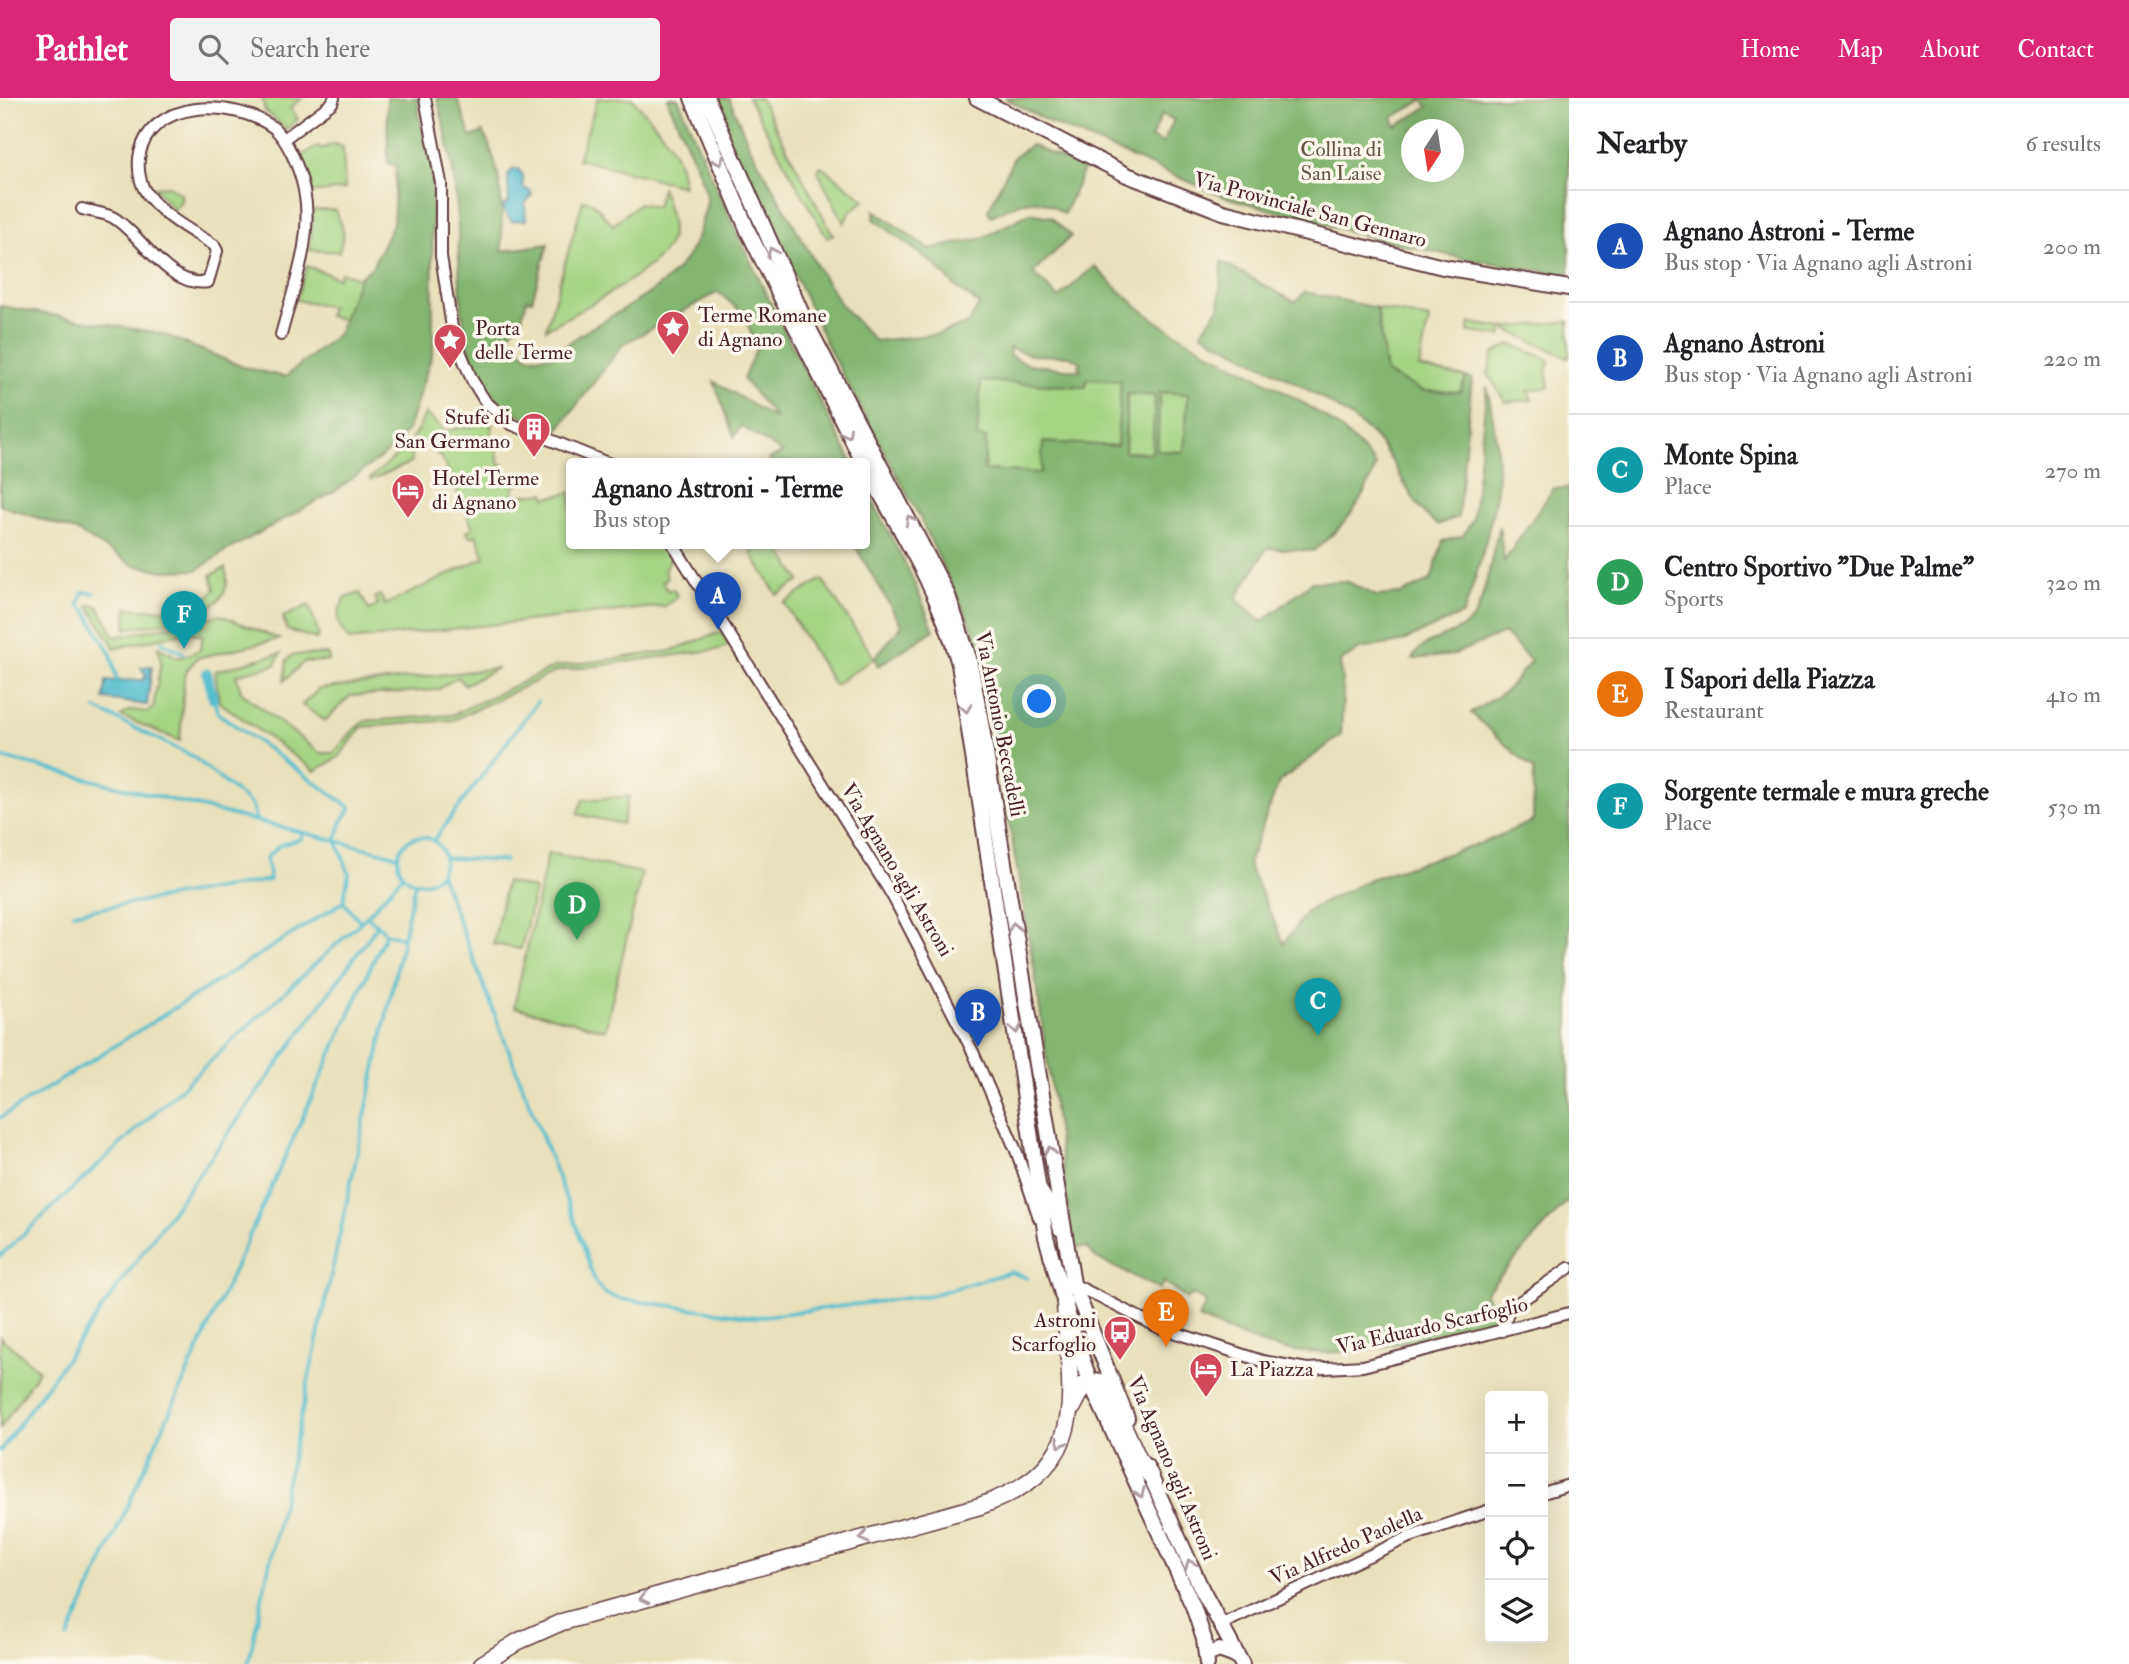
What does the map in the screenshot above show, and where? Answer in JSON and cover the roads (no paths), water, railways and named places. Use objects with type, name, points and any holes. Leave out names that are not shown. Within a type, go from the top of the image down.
[{"type":"highway","points":[[1065,1291],[1070,1413]]},
{"type":"highway","points":[[482,1664],[530,1636],[594,1611],[1000,1499],[1031,1482],[1053,1459],[1065,1437],[1070,1413],[1081,1388],[1090,1381],[1105,1386],[1141,1464],[1150,1475]]},
{"type":"main road","name":"Via Antonio Beccadelli","points":[[692,98],[748,231],[861,458]]},
{"type":"main road","name":"Via Antonio Beccadelli","points":[[707,98],[839,393],[929,556],[961,629],[978,700],[1065,1243],[1065,1291]]},
{"type":"main road","name":"Via Provinciale San Gennaro","points":[[977,98],[1127,176],[1223,212],[1443,267],[1569,288]]},
{"type":"main road","name":"Via Antonio Beccadelli","points":[[870,476],[926,574],[948,624],[959,664],[1046,1237],[1065,1291]]},
{"type":"main road","name":"Via Agnano agli Astroni","points":[[1065,1291],[1085,1320],[1150,1475],[1220,1625],[1240,1660]]},
{"type":"main road","name":"Via Agnano agli Astroni","points":[[1065,1291],[1090,1381],[1193,1606],[1208,1661]]},
{"type":"main road","points":[[1208,1661],[1219,1650],[1240,1660]]},
{"type":"street","points":[[284,139],[332,103],[334,98]]},
{"type":"street","points":[[425,98],[441,183],[441,256],[453,334],[472,380],[485,401],[511,424],[595,458]]},
{"type":"street","points":[[82,209],[114,218],[156,260],[180,275],[204,283],[211,277],[217,251],[214,245],[174,221],[145,192],[138,166],[147,134],[170,110],[191,104],[210,104],[251,113],[274,128],[284,139],[304,190],[306,217],[299,268],[281,335]]},
{"type":"street","name":"Via Agnano agli Astroni","points":[[676,549],[892,895],[973,1052],[1017,1153],[1046,1237]]},
{"type":"street","points":[[1017,1153],[1052,1206],[1065,1243]]},
{"type":"street","points":[[1502,1331],[1509,1309],[1569,1268]]},
{"type":"street","name":"Via Eduardo Scarfoglio","points":[[1065,1291],[1104,1300],[1158,1327],[1262,1361],[1307,1369],[1363,1366],[1569,1313]]},
{"type":"street","points":[[1085,1320],[1088,1307],[1104,1300]]},
{"type":"street","points":[[1548,1491],[1569,1485]]},
{"type":"street","name":"Via Alfredo Paolella","points":[[1220,1625],[1407,1538],[1485,1512]]},
{"type":"water","points":[[518,169],[523,175],[523,188],[530,190],[532,195],[525,204],[526,220],[511,221],[502,207],[509,202],[508,175],[512,170]]},
{"type":"water","points":[[152,666],[147,705],[104,699],[106,681],[142,680],[146,677],[141,667]]},
{"type":"waterway","points":[[94,593],[83,592],[79,605],[86,611],[111,655],[117,681]]},
{"type":"waterway","points":[[162,642],[183,653]]},
{"type":"waterway","points":[[207,673],[213,699]]},
{"type":"waterway","points":[[213,699],[219,714],[351,808],[341,823],[336,840],[349,873],[343,902],[361,922]]},
{"type":"waterway","points":[[434,840],[537,702]]},
{"type":"waterway","points":[[96,709],[192,756],[252,805],[256,821]]},
{"type":"waterway","points":[[0,757],[397,856]]},
{"type":"waterway","points":[[73,913],[270,880],[266,858],[280,845],[301,839],[302,832]]},
{"type":"waterway","points":[[421,837],[438,843],[444,860],[438,877],[421,883],[404,877],[398,860],[404,843],[421,837]]},
{"type":"waterway","points":[[445,858],[505,861]]},
{"type":"waterway","points":[[440,873],[574,1219],[595,1282],[604,1293],[620,1299],[756,1317],[931,1295],[1010,1272],[1027,1278]]},
{"type":"waterway","points":[[0,1256],[367,916],[403,875]]},
{"type":"waterway","points":[[248,1664],[415,882]]},
{"type":"waterway","points":[[0,1118],[343,902]]},
{"type":"waterway","points":[[367,916],[386,933],[403,938]]},
{"type":"waterway","points":[[0,1451],[377,926]]},
{"type":"waterway","points":[[68,1638],[386,933]]},
{"type":"place","name":"Terme Romane di Agnano","points":[[673,357]]},
{"type":"place","name":"Porta delle Terme","points":[[450,370]]},
{"type":"place","name":"Stufe di San Germano","points":[[534,459]]},
{"type":"place","name":"Hotel Terme di Agnano","points":[[408,520]]},
{"type":"place","name":"Agnano Astroni - Terme","points":[[718,630]]},
{"type":"place","name":"Sorgente termale e mura greche","points":[[184,649]]},
{"type":"place","name":"Centro Sportivo \"Due Palme\"","points":[[577,940]]},
{"type":"place","name":"Monte Spina","points":[[1318,1036]]},
{"type":"place","name":"Agnano Astroni","points":[[978,1047]]},
{"type":"place","name":"I Sapori della Piazza","points":[[1166,1347]]},
{"type":"place","name":"Astroni Scarfoglio","points":[[1120,1362]]},
{"type":"place","name":"La Piazza","points":[[1206,1399]]},
{"type":"park label","name":"Collina di San Laise","points":[[1341,161]]}]
